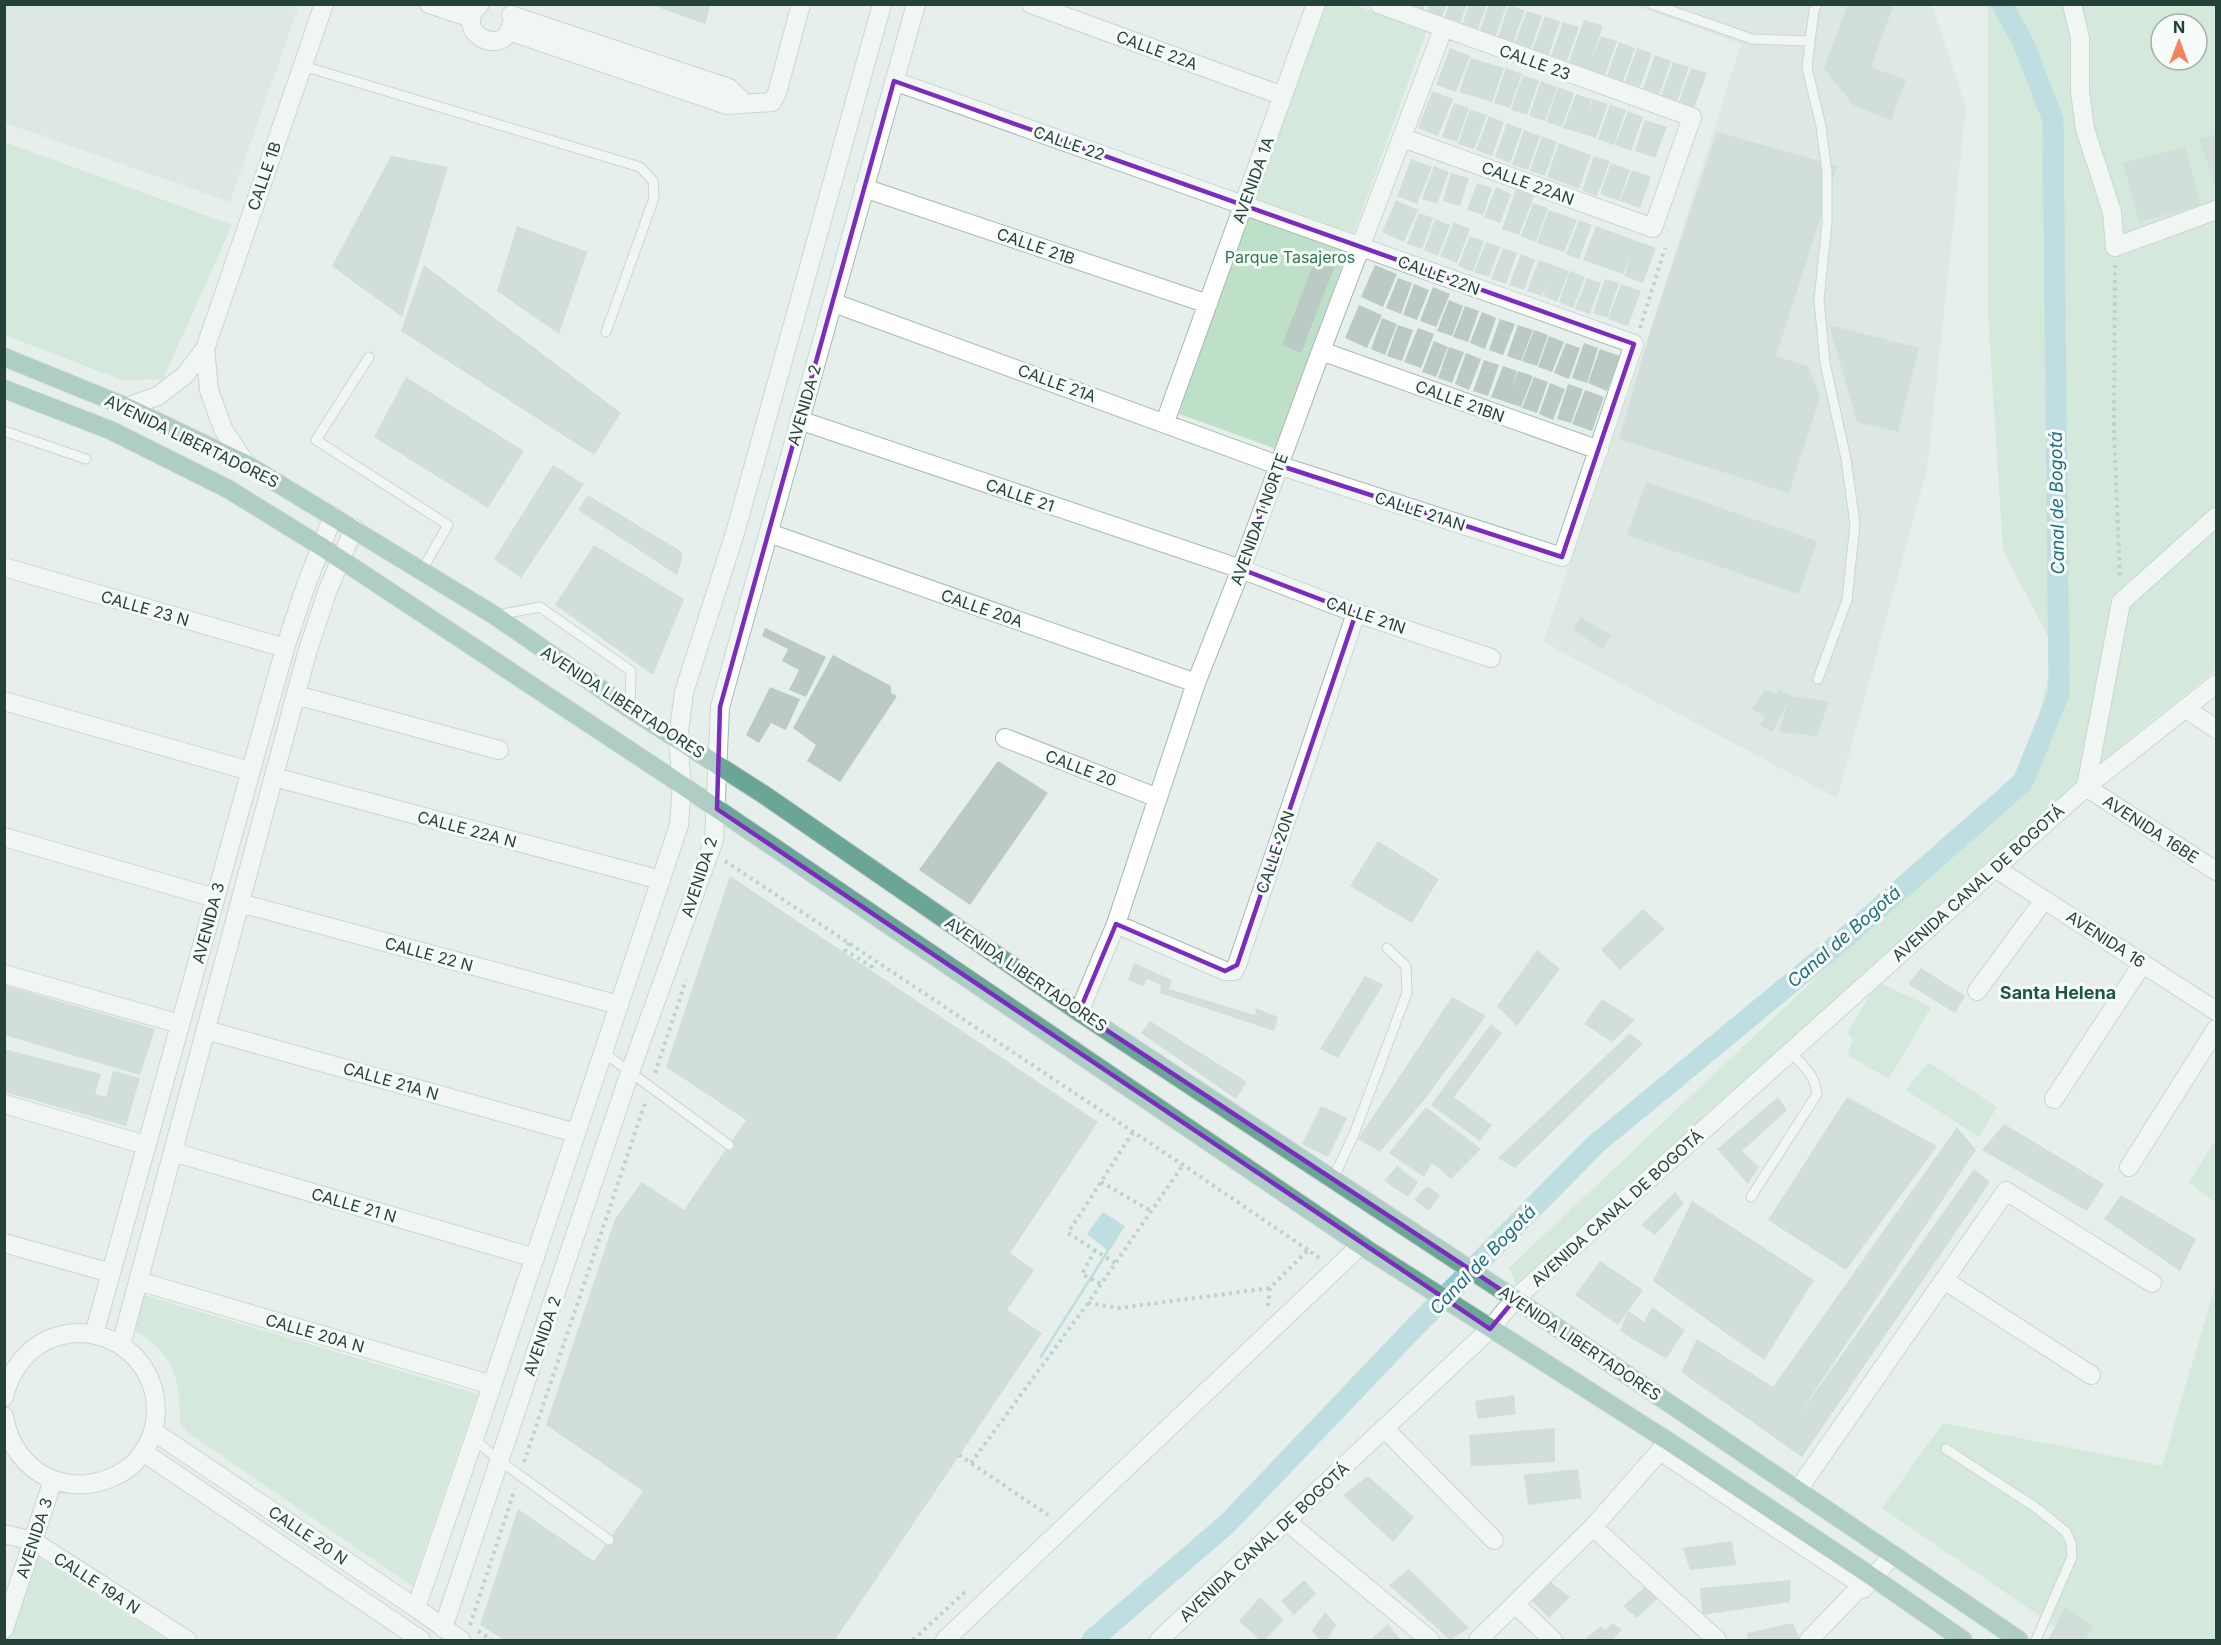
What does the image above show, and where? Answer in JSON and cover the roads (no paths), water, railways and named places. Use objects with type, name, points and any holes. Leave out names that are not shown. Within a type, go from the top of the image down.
[{"type":"main road","name":"AVENIDA LIBERTADORES","points":[[4,357],[127,407],[246,464],[494,615],[630,709],[718,764],[1079,1012],[1509,1295],[2019,1641]]},
{"type":"main road","name":"AVENIDA LIBERTADORES","points":[[4,389],[110,430],[219,484],[322,547],[682,785],[1366,1248],[1474,1317],[1664,1446],[1874,1578],[1963,1641]]},
{"type":"street","name":"CALLE 1B","points":[[127,407],[158,396],[185,375],[205,349],[324,4]]},
{"type":"street","points":[[429,4],[475,8],[474,31],[485,40],[498,40],[508,17],[729,88],[745,103],[772,102],[777,93],[801,4]]},
{"type":"street","name":"AVENIDA 2","points":[[416,1608],[679,825],[682,785],[678,739],[684,692],[735,533],[882,4]]},
{"type":"street","name":"AVENIDA 2","points":[[442,1628],[630,1072],[718,850],[714,840],[720,707],[916,4]]},
{"type":"street","name":"CALLE 22A","points":[[1031,4],[1283,96]]},
{"type":"street","name":"AVENIDA 1A","points":[[1165,422],[1316,4]]},
{"type":"street","name":"CALLE 23","points":[[1379,4],[1692,117],[1653,228]]},
{"type":"street","points":[[2072,4],[2080,38],[2080,91],[2085,129],[2112,212],[2115,247],[2217,210]]},
{"type":"street","name":"AVENIDA 1 NORTE","points":[[1079,1012],[1116,924],[1196,683],[1241,569],[1443,29]]},
{"type":"street","name":"CALLE 22","points":[[894,81],[1244,205]]},
{"type":"street","name":"CALLE 22AN","points":[[1402,138],[1653,228]]},
{"type":"street","name":"CALLE 21B","points":[[864,189],[1208,304]]},
{"type":"street","name":"CALLE 22N","points":[[1244,205],[1634,344],[1599,450]]},
{"type":"street","name":"CALLE 21A","points":[[834,303],[1278,465]]},
{"type":"street","name":"CALLE 1B","points":[[205,349],[209,390],[219,420],[246,464]]},
{"type":"street","name":"CALLE 21BN","points":[[1321,351],[1599,450]]},
{"type":"street","name":"CALLE 21","points":[[799,420],[1241,569]]},
{"type":"street","name":"CALLE 21AN","points":[[1278,465],[1562,557],[1599,450]]},
{"type":"street","name":"AVENIDA 3","points":[[94,1334],[285,648],[333,516]]},
{"type":"street","points":[[2086,787],[2121,602],[2217,518]]},
{"type":"street","name":"AVENIDA 3","points":[[121,1345],[307,653],[327,592],[354,528]]},
{"type":"street","name":"CALLE 20A","points":[[769,533],[1196,683]]},
{"type":"street","name":"CALLE 23 N","points":[[4,567],[285,648]]},
{"type":"street","name":"CALLE 21N","points":[[1241,569],[1356,613],[1491,658]]},
{"type":"street","name":"CALLE 20N","points":[[1116,924],[1225,971],[1234,971],[1356,613]]},
{"type":"street","name":"AVENIDA CANAL DE BOGOTÁ","points":[[1159,1641],[1490,1329],[1509,1295],[1790,1052],[2086,787],[2217,684]]},
{"type":"street","points":[[296,695],[499,750]]},
{"type":"street","points":[[4,701],[250,771]]},
{"type":"street","points":[[2185,708],[2217,729]]},
{"type":"street","name":"CALLE 20","points":[[1005,738],[1158,798]]},
{"type":"street","name":"CALLE 22A N","points":[[274,777],[661,880]]},
{"type":"street","name":"AVENIDA 16BE","points":[[2086,787],[2217,871]]},
{"type":"street","points":[[4,837],[215,898]]},
{"type":"street","name":"AVENIDA 16","points":[[1995,868],[2217,1011]]},
{"type":"street","points":[[1977,991],[2044,900]]},
{"type":"street","name":"CALLE 22 N","points":[[240,903],[619,1005]]},
{"type":"street","points":[[2054,1099],[2143,963]]},
{"type":"street","points":[[4,974],[180,1023]]},
{"type":"street","points":[[2129,1167],[2217,1029]]},
{"type":"street","name":"CALLE 21A N","points":[[206,1030],[576,1133]]},
{"type":"street","points":[[4,1104],[146,1145]]},
{"type":"street","name":"CALLE 21 N","points":[[173,1152],[535,1258]]},
{"type":"street","points":[[1797,1491],[2007,1191],[2152,1283]]},
{"type":"street","points":[[4,1243],[111,1273]]},
{"type":"street","points":[[945,1641],[1366,1248]]},
{"type":"street","points":[[1944,1280],[2091,1375]]},
{"type":"street","name":"CALLE 20A N","points":[[138,1281],[492,1385]]},
{"type":"street","points":[[4,1397],[7,1378],[24,1358],[44,1342],[68,1334],[94,1334],[121,1345],[140,1361],[152,1383],[157,1407],[153,1431],[143,1452],[126,1470],[103,1482],[78,1485],[53,1480],[33,1469],[17,1452],[7,1432],[4,1416]]},
{"type":"street","points":[[1384,1428],[1494,1540]]},
{"type":"street","name":"CALLE 20 N","points":[[153,1431],[416,1608],[442,1628],[465,1633]]},
{"type":"street","points":[[1478,1641],[1593,1527],[1664,1446],[1862,1585],[1809,1641]]},
{"type":"street","name":"CALLE 20 N","points":[[143,1452],[421,1641]]},
{"type":"street","name":"AVENIDA 3","points":[[4,1629],[53,1480]]},
{"type":"street","points":[[1286,1521],[1430,1641]]},
{"type":"street","points":[[1593,1527],[1717,1641]]},
{"type":"street","name":"CALLE 19A N","points":[[4,1534],[33,1541],[187,1641]]},
{"type":"street","points":[[1814,1641],[1893,1555]]},
{"type":"street","points":[[1515,1604],[1553,1641]]},
{"type":"lane","points":[[1652,4],[1752,39],[1810,41]]},
{"type":"lane","points":[[1817,4],[1814,11],[1807,68],[1821,126],[1827,172],[1827,223],[1819,300],[1826,363],[1846,459],[1855,524],[1847,600],[1818,680]]},
{"type":"lane","points":[[303,66],[640,167],[653,181],[654,198],[606,332]]},
{"type":"lane","points":[[369,357],[316,440],[448,525],[422,570]]},
{"type":"lane","points":[[4,431],[86,459]]},
{"type":"lane","points":[[494,615],[540,607],[631,671],[630,709]]},
{"type":"lane","points":[[1333,1179],[1354,1134],[1407,993],[1406,966],[1388,948]]},
{"type":"lane","points":[[603,1052],[729,1145]]},
{"type":"lane","points":[[1751,1197],[1817,1094],[1815,1083],[1809,1072],[1790,1052]]},
{"type":"lane","points":[[474,1439],[520,1476],[609,1540]]},
{"type":"lane","points":[[1946,1449],[2038,1509],[2066,1532],[2071,1543],[2072,1557],[2036,1641]]},
{"type":"water","points":[[1103,1212],[1125,1226],[1041,1359],[1039,1357],[1107,1250],[1087,1234]]},
{"type":"waterway","name":"Canal de Bogotá","points":[[1092,1640],[1228,1523],[1414,1328],[1596,1144],[1831,950],[2023,782],[2059,693],[2053,120],[2023,42],[2002,4]]},
{"type":"district","name":"Santa Helena","points":[[2058,993]]},
{"type":"park label","name":"Parque Tasajeros","points":[[1290,257]]}]
